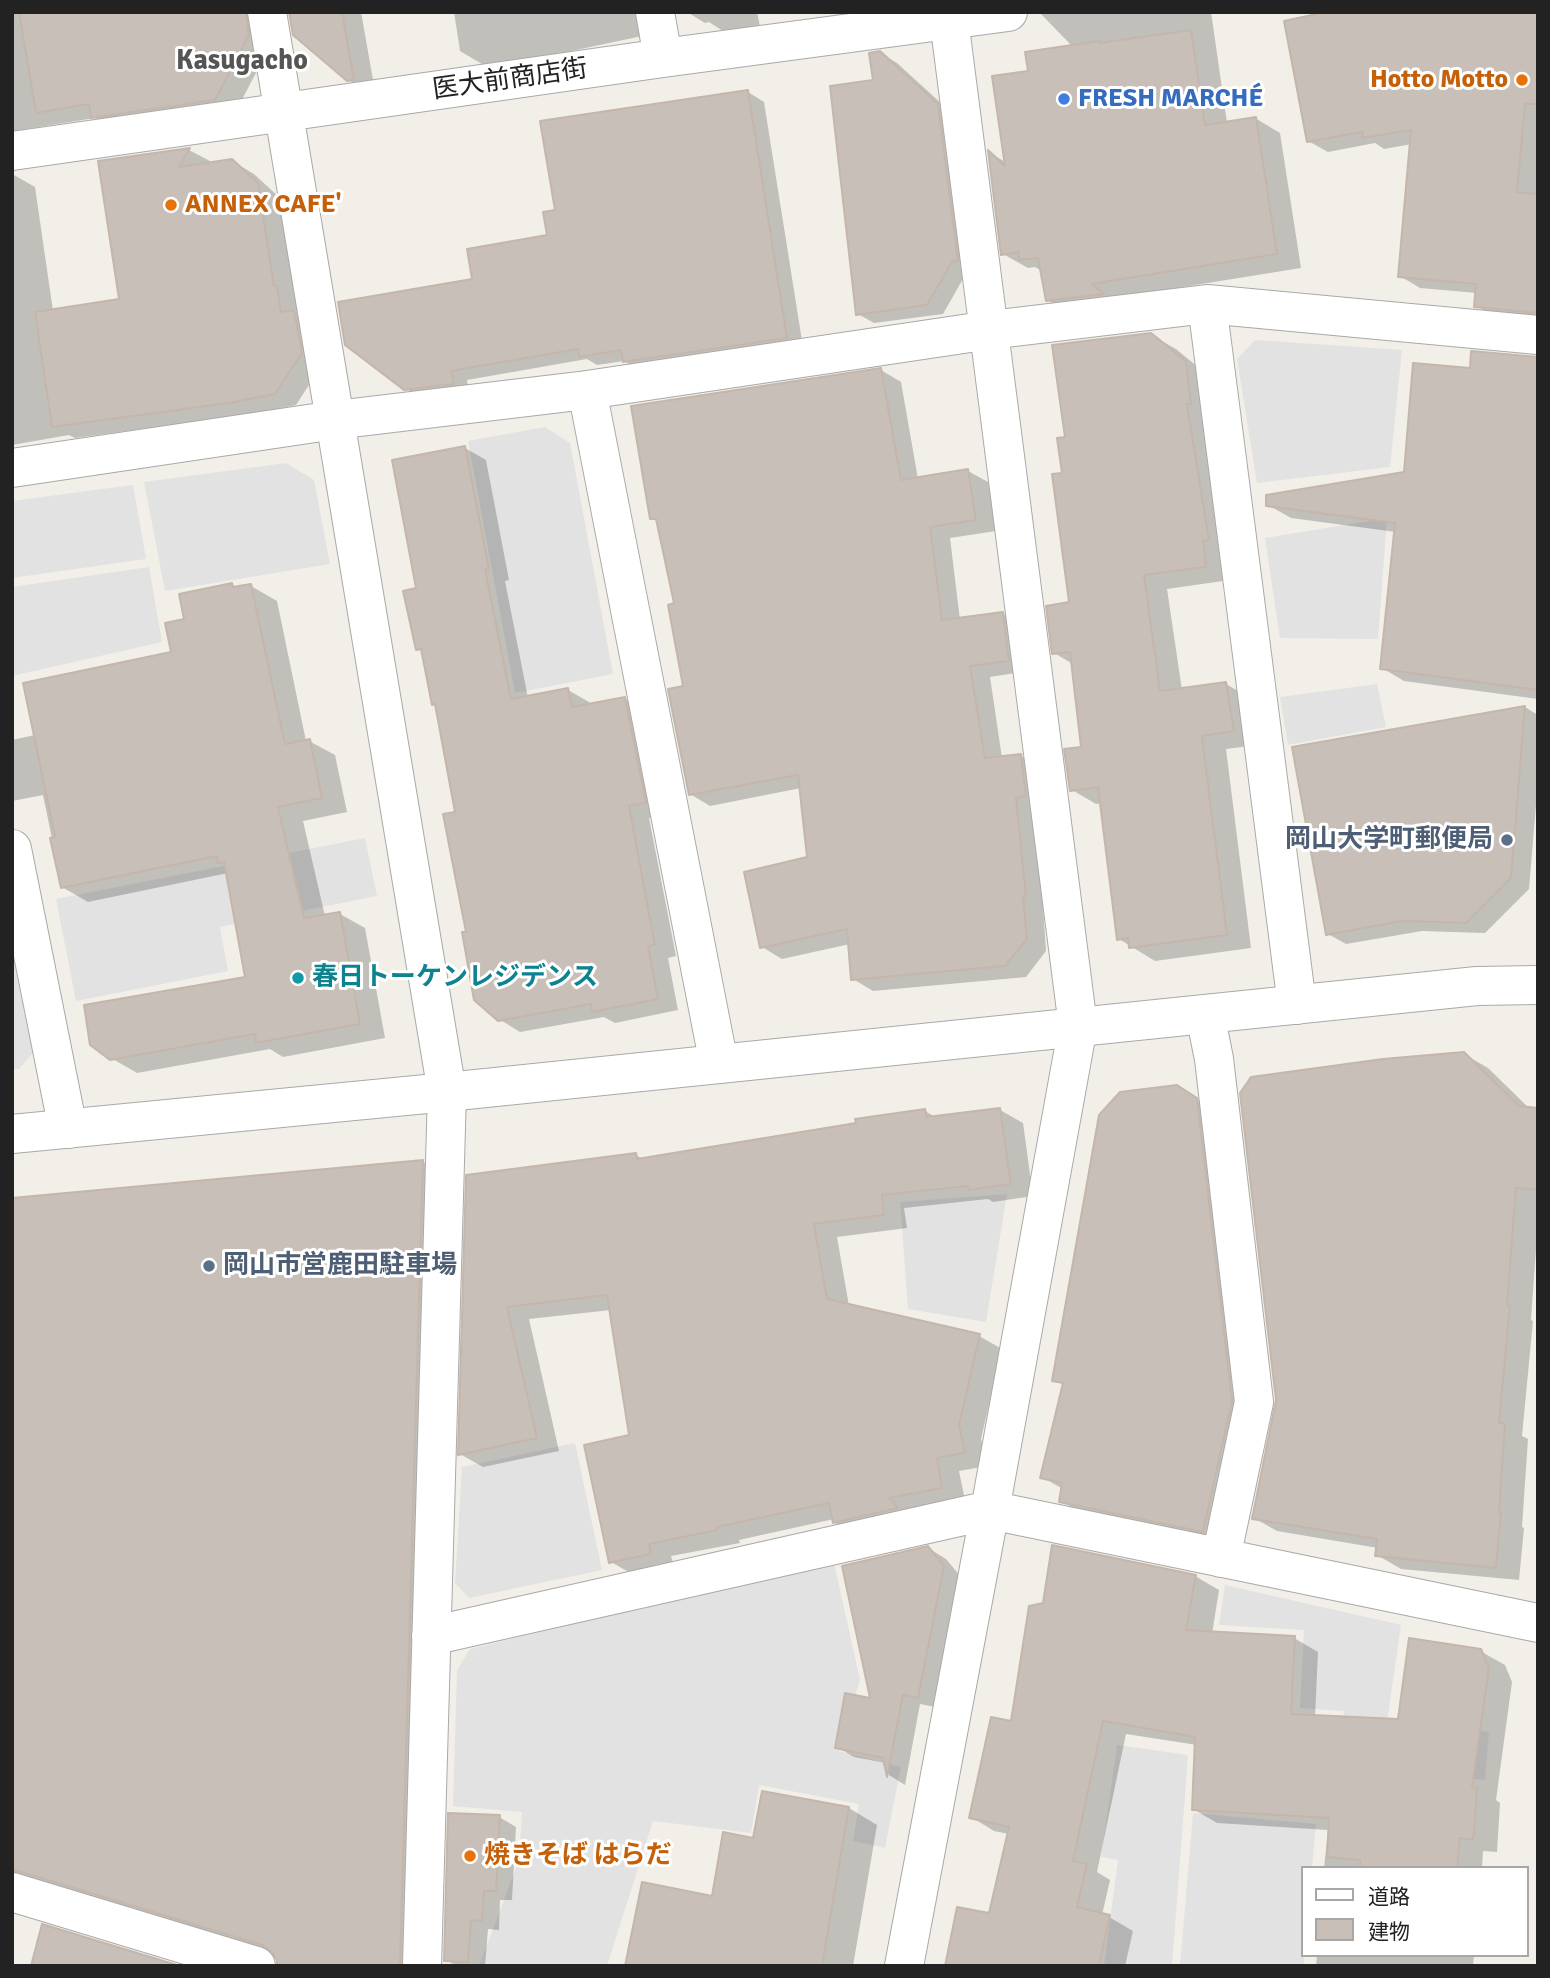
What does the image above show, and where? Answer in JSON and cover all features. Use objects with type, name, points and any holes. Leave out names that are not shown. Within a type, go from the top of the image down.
[{"type":"street","points":[[267,12],[447,1092],[422,1966]]},
{"type":"street","points":[[655,12],[663,58]]},
{"type":"street","name":"医大前商店街","points":[[12,151],[949,16],[1008,12]]},
{"type":"street","points":[[904,1966],[1078,1026],[949,16]]},
{"type":"street","points":[[1207,304],[1297,1004]]},
{"type":"street","points":[[12,468],[335,420],[587,390],[990,330],[1207,304],[1538,335]]},
{"type":"street","points":[[587,390],[719,1064]]},
{"type":"street","points":[[12,849],[68,1129]]},
{"type":"street","points":[[12,1134],[1477,986],[1538,985]]},
{"type":"street","points":[[1205,1014],[1214,1059],[1254,1402],[1221,1558]]},
{"type":"street","points":[[431,1636],[990,1510],[1538,1623]]},
{"type":"street","points":[[12,1892],[256,1966]]},
{"type":"shaded area","points":[[1255,340],[1402,350],[1390,467],[1257,483],[1237,359]]},
{"type":"shaded area","points":[[545,427],[570,443],[613,674],[515,693],[468,441]]},
{"type":"shaded area","points":[[286,463],[314,480],[330,564],[165,591],[144,482]]},
{"type":"shaded area","points":[[133,485],[146,559],[12,578],[12,501]]},
{"type":"shaded area","points":[[1387,518],[1378,639],[1280,638],[1265,538]]},
{"type":"shaded area","points":[[149,567],[162,642],[12,676],[12,587]]},
{"type":"shaded area","points":[[1377,684],[1386,727],[1288,745],[1280,697]]},
{"type":"shaded area","points":[[365,838],[377,896],[220,927],[228,971],[76,1001],[56,899]]},
{"type":"shaded area","points":[[12,950],[33,1053],[19,1069],[12,1069]]},
{"type":"shaded area","points":[[1007,1194],[986,1322],[908,1309],[900,1202]]},
{"type":"shaded area","points":[[575,1443],[602,1570],[469,1598],[455,1583],[462,1467]]},
{"type":"shaded area","points":[[833,1559],[860,1680],[839,1751],[901,1767],[885,1848],[853,1841],[859,1804],[759,1785],[751,1833],[653,1821],[607,1966],[479,1966],[519,1860],[522,1812],[453,1806],[457,1670],[470,1649]]},
{"type":"shaded area","points":[[1225,1585],[1401,1625],[1387,1722],[1489,1732],[1485,1780],[1339,1767],[1344,1711],[1300,1708],[1304,1630],[1219,1625]]},
{"type":"shaded area","points":[[1117,1745],[1188,1755],[1172,1966],[1104,1966],[1118,1860],[1101,1857]]},
{"type":"shaded area","points":[[1193,1813],[1316,1824],[1312,1866],[1302,1866],[1304,1966],[1180,1966]]},
{"type":"building","points":[[19,12],[246,12],[249,35],[215,100],[91,118],[89,104],[36,113]]},
{"type":"building","points":[[289,12],[342,12],[354,80],[347,81],[293,35]]},
{"type":"building","points":[[1326,12],[1538,12],[1538,104],[1525,104],[1517,192],[1538,194],[1538,313],[1474,307],[1476,284],[1398,277],[1411,130],[1363,138],[1362,132],[1307,142],[1284,21]]},
{"type":"building","points":[[1191,30],[1205,125],[1256,117],[1277,254],[1092,284],[1104,294],[1046,301],[1038,258],[1019,260],[1018,252],[1001,255],[988,150],[1005,166],[992,76],[1028,71],[1025,52]]},
{"type":"building","points":[[880,51],[938,104],[958,261],[952,262],[927,305],[856,315],[830,86],[873,80],[869,53]]},
{"type":"building","points":[[748,90],[787,338],[623,362],[621,350],[579,357],[578,349],[451,371],[454,384],[404,390],[345,345],[338,302],[472,279],[467,249],[547,235],[543,212],[555,210],[540,121]]},
{"type":"building","points":[[190,148],[179,167],[232,159],[258,183],[274,286],[277,286],[281,312],[294,310],[302,353],[275,394],[229,403],[52,427],[35,312],[119,299],[98,161]]},
{"type":"building","points":[[1151,333],[1186,361],[1191,404],[1187,404],[1209,540],[1203,541],[1206,567],[1144,575],[1160,691],[1226,682],[1234,731],[1202,736],[1227,935],[1129,948],[1128,938],[1117,940],[1098,787],[1070,791],[1064,749],[1081,747],[1070,652],[1052,654],[1046,606],[1069,602],[1052,474],[1062,473],[1057,438],[1065,437],[1052,345]]},
{"type":"building","points":[[1471,351],[1538,357],[1538,690],[1380,669],[1395,523],[1266,506],[1266,495],[1404,472],[1413,363],[1470,368]]},
{"type":"building","points":[[881,368],[901,480],[968,469],[976,520],[930,527],[942,620],[1003,612],[1009,661],[970,666],[985,758],[1021,754],[1026,796],[1016,798],[1026,896],[1023,896],[1027,939],[1005,966],[851,980],[847,929],[760,948],[744,872],[807,857],[798,775],[689,795],[668,689],[683,686],[668,605],[674,603],[656,519],[650,519],[631,406]]},
{"type":"building","points":[[465,446],[489,569],[485,569],[511,699],[568,688],[572,707],[625,697],[646,803],[629,806],[655,945],[648,946],[658,999],[592,1012],[591,1004],[498,1021],[474,1000],[462,932],[466,932],[443,814],[455,812],[435,704],[432,705],[421,649],[416,650],[403,591],[416,588],[392,460]]},
{"type":"building","points":[[232,583],[233,587],[251,584],[285,744],[310,739],[322,798],[278,807],[304,918],[340,912],[360,1024],[256,1043],[255,1034],[110,1060],[90,1045],[84,1005],[245,977],[224,862],[218,863],[217,856],[61,888],[50,838],[55,837],[23,683],[171,652],[165,623],[184,619],[179,594]]},
{"type":"building","points":[[1525,706],[1511,878],[1466,923],[1402,921],[1326,935],[1292,747]]},
{"type":"building","points":[[1464,1052],[1519,1106],[1538,1108],[1538,1190],[1516,1188],[1507,1305],[1510,1306],[1499,1423],[1505,1424],[1496,1568],[1375,1556],[1377,1539],[1252,1519],[1276,1400],[1240,1093],[1251,1077],[1383,1059]]},
{"type":"building","points":[[1177,1085],[1197,1098],[1232,1401],[1203,1532],[1059,1502],[1062,1483],[1040,1478],[1063,1383],[1052,1381],[1099,1115],[1120,1092]]},
{"type":"building","points":[[1000,1108],[1011,1184],[969,1190],[968,1186],[882,1195],[884,1215],[814,1224],[827,1299],[980,1334],[959,1425],[965,1453],[937,1458],[942,1488],[889,1498],[898,1508],[833,1523],[829,1503],[717,1527],[717,1530],[649,1544],[651,1554],[609,1563],[584,1445],[629,1435],[607,1295],[507,1307],[537,1438],[458,1455],[466,1175],[636,1153],[637,1159],[856,1123],[855,1119],[925,1109],[927,1117]]},
{"type":"building","points":[[423,1160],[400,1966],[277,1966],[272,1952],[262,1945],[12,1871],[12,1198]]},
{"type":"building","points":[[1052,1545],[1196,1575],[1186,1630],[1295,1636],[1291,1714],[1398,1719],[1409,1638],[1481,1649],[1489,1668],[1472,1787],[1477,1788],[1473,1840],[1460,1838],[1457,1866],[1360,1866],[1360,1860],[1327,1857],[1329,1818],[1192,1810],[1195,1737],[1103,1721],[1073,1861],[1087,1864],[1077,1907],[1110,1915],[1099,1966],[945,1966],[957,1907],[989,1913],[1009,1827],[969,1818],[991,1717],[1011,1721],[1029,1606],[1043,1603]]},
{"type":"building","points":[[928,1546],[944,1566],[918,1698],[903,1695],[887,1777],[883,1758],[835,1748],[845,1693],[870,1698],[842,1566]]},
{"type":"building","points":[[762,1791],[849,1807],[822,1966],[625,1966],[642,1882],[712,1896],[723,1832],[753,1838]]},
{"type":"building","points":[[448,1813],[500,1815],[496,1891],[484,1891],[482,1921],[471,1920],[468,1962],[444,1961]]},
{"type":"building","points":[[42,1924],[180,1966],[31,1966]]},
{"type":"place","name":"Hotto Motto","points":[[1522,80]]},
{"type":"place","name":"FRESH MARCHÉ","points":[[1064,99]]},
{"type":"place","name":"ANNEX CAFE'","points":[[171,205]]},
{"type":"place","name":"岡山大学町郵便局","points":[[1507,840]]},
{"type":"place","name":"春日トーケンレジデンス","points":[[298,978]]},
{"type":"place","name":"岡山市営鹿田駐車場","points":[[209,1266]]},
{"type":"place","name":"焼きそば はらだ","points":[[470,1856]]},
{"type":"district","name":"Kasugacho","points":[[242,62]]}]
